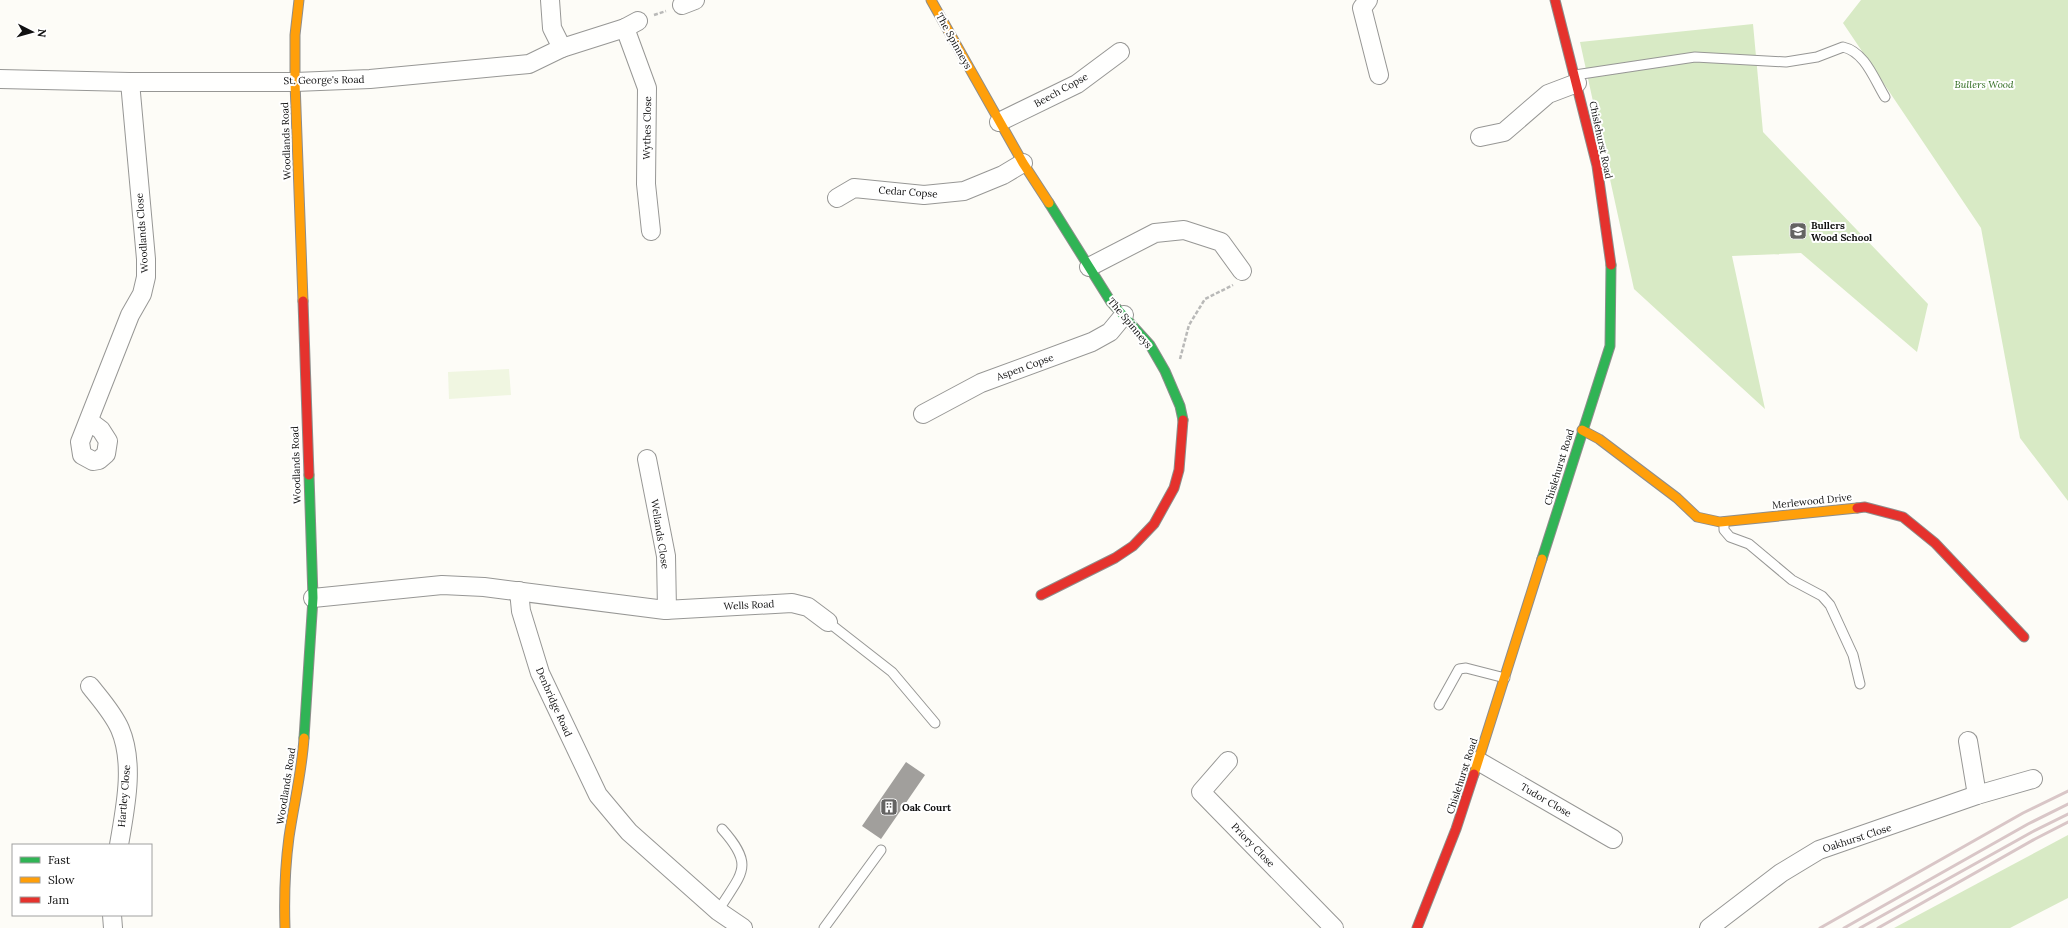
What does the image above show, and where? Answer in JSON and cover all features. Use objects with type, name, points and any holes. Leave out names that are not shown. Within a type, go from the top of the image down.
[{"type":"street","name":"Woodlands Road","points":[[285,928],[284,903],[289,838],[303,762],[312,598],[295,82],[295,35],[299,0]]},
{"type":"street","points":[[550,0],[552,28],[562,48]]},
{"type":"street","name":"The Spinneys","points":[[931,0],[1023,164],[1111,302],[1150,346],[1165,371],[1180,406],[1183,419],[1179,470],[1174,488],[1164,509],[1154,524],[1132,546],[1115,558],[1041,595]]},
{"type":"street","points":[[1368,0],[1362,8],[1379,75]]},
{"type":"street","name":"Chislehurst Road","points":[[1417,928],[1456,829],[1610,346],[1612,272],[1597,166],[1555,0]]},
{"type":"street","name":"St. George's Road","points":[[0,79],[130,82],[295,82],[370,79],[529,64],[562,48],[632,24]]},
{"type":"street","name":"Wythes Close","points":[[632,24],[647,88],[646,184],[651,231]]},
{"type":"street","name":"Beech Copse","points":[[999,122],[1077,84],[1120,52]]},
{"type":"street","points":[[1480,138],[1504,132],[1548,94],[1576,79]]},
{"type":"street","name":"Woodlands Close","points":[[88,421],[100,387],[130,315],[142,294],[146,277],[146,259],[130,82]]},
{"type":"street","name":"Cedar Copse","points":[[837,198],[854,188],[924,195],[964,191],[1003,175],[1023,164]]},
{"type":"street","points":[[1089,267],[1155,233],[1184,230],[1221,242],[1242,271]]},
{"type":"street","name":"Aspen Copse","points":[[922,414],[981,383],[1098,340],[1110,332],[1124,316]]},
{"type":"street","name":"Merlewood Drive","points":[[1582,430],[1599,439],[1677,498],[1697,517],[1724,522],[1865,507],[1903,517],[1935,543],[2024,637]]},
{"type":"street","name":"Wellands Close","points":[[647,460],[666,556],[667,610]]},
{"type":"street","points":[[312,598],[442,585],[484,587],[519,591]]},
{"type":"street","name":"Wells Road","points":[[519,591],[667,610],[792,603],[808,607],[828,622]]},
{"type":"street","name":"Denbridge Road","points":[[519,591],[521,612],[540,673],[598,795],[629,832],[718,911],[743,928]]},
{"type":"street","name":"Hartley Close","points":[[90,686],[113,716],[121,730],[126,749],[128,766],[119,844]]},
{"type":"street","points":[[1968,741],[1977,795]]},
{"type":"street","name":"Priory Close","points":[[1228,761],[1201,792],[1334,928]]},
{"type":"street","name":"Tudor Close","points":[[1478,762],[1613,839]]},
{"type":"street","name":"Oakhurst Close","points":[[1709,928],[1781,873],[1819,850],[1977,795],[2033,779]]},
{"type":"street","points":[[112,916],[113,928]]},
{"type":"lane","points":[[1576,79],[1607,69],[1695,57],[1786,62],[1800,61],[1843,47],[1860,56],[1886,97]]},
{"type":"lane","points":[[1724,522],[1724,530],[1730,537],[1749,544],[1792,580],[1822,596],[1830,606],[1853,655],[1860,684]]},
{"type":"lane","name":"Wells Road","points":[[828,622],[892,672],[935,723]]},
{"type":"lane","points":[[1440,705],[1459,669],[1466,668],[1504,678]]},
{"type":"lane","points":[[718,911],[740,875],[744,863],[737,846],[722,830]]},
{"type":"lane","points":[[824,928],[881,850]]},
{"type":"path","points":[[632,24],[688,3]]},
{"type":"path","points":[[1165,371],[1180,359],[1189,324],[1205,299],[1234,285],[1242,271]]},
{"type":"green space","name":"Bullers Wood","points":[[1861,0],[2068,0],[2068,501],[2020,438],[1981,228],[1843,23]]},
{"type":"green space","points":[[1753,24],[1763,132],[1928,304],[1917,352],[1801,253],[1732,256],[1765,409],[1634,289],[1580,42]]},
{"type":"green space","points":[[509,369],[511,395],[449,399],[448,372]]},
{"type":"green space","points":[[2068,835],[2068,898],[2010,928],[1894,928]]},
{"type":"building","name":"Oak Court","points":[[906,762],[925,775],[881,839],[862,826]]},
{"type":"railway","points":[[1820,928],[2023,813],[2068,791]]},
{"type":"railway","points":[[1844,928],[2028,824],[2068,804]]},
{"type":"railway","points":[[1860,928],[2032,832],[2068,814]]},
{"type":"railway","points":[[1878,928],[2035,839],[2068,822]]},
{"type":"traffic: fast","points":[[1049,203],[1111,302],[1150,345],[1165,371],[1180,406],[1183,420]]},
{"type":"traffic: fast","points":[[1542,559],[1610,346],[1611,265]]},
{"type":"traffic: fast","points":[[304,738],[313,598],[309,475]]},
{"type":"traffic: slow","points":[[299,0],[295,35],[295,82],[303,301]]},
{"type":"traffic: slow","points":[[931,0],[1023,163],[1049,203]]},
{"type":"traffic: slow","points":[[1582,430],[1599,439],[1677,498],[1697,517],[1720,522],[1857,508]]},
{"type":"traffic: slow","points":[[1474,774],[1542,559]]},
{"type":"traffic: slow","points":[[285,928],[285,882],[288,848],[302,763],[304,738]]},
{"type":"traffic: jam","points":[[1555,0],[1597,166],[1611,265]]},
{"type":"traffic: jam","points":[[303,301],[309,475]]},
{"type":"traffic: jam","points":[[1041,595],[1115,558],[1133,546],[1154,524],[1174,488],[1179,470],[1183,420]]},
{"type":"traffic: jam","points":[[1857,508],[1865,507],[1903,517],[1935,543],[2024,637]]},
{"type":"traffic: jam","points":[[1417,928],[1456,829],[1474,774]]},
{"type":"place","name":"Bullers Wood School","points":[[1798,231]]},
{"type":"place","name":"Oak Court","points":[[889,807]]}]
